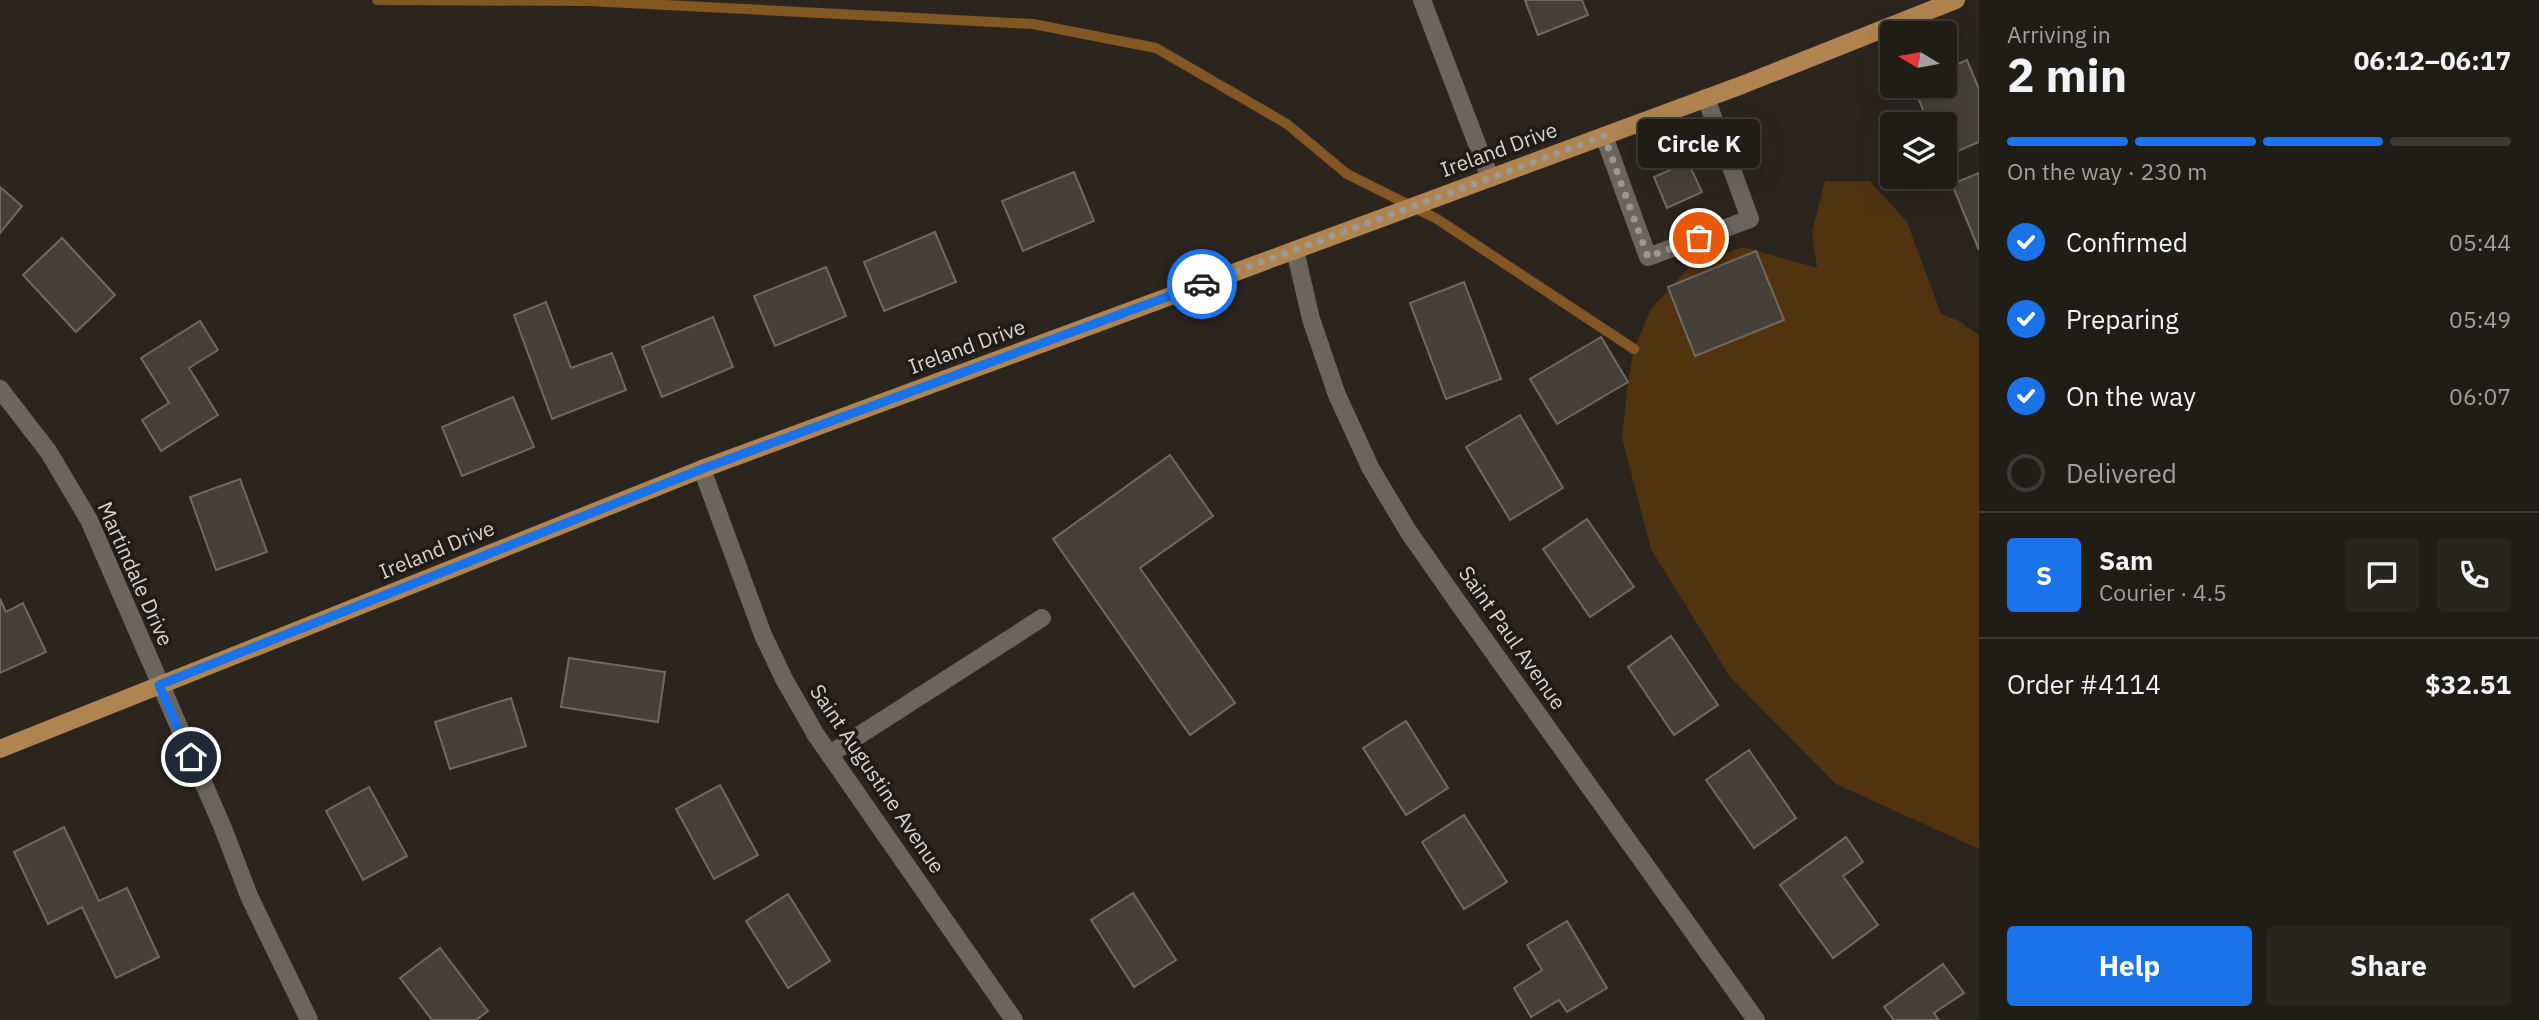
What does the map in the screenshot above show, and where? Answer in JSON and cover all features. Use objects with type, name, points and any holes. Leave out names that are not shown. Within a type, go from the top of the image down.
[{"type":"main road","name":"Ireland Drive","points":[[0,749],[702,469],[1706,98],[1955,0]]},
{"type":"street","points":[[1422,0],[1490,178]]},
{"type":"street","points":[[1604,136],[1648,257],[1750,219],[1706,98]]},
{"type":"street","name":"Saint Paul Avenue","points":[[1296,250],[1311,319],[1337,396],[1371,469],[1408,531],[1756,1020]]},
{"type":"street","name":"Martindale Drive","points":[[0,389],[48,451],[89,520],[223,828],[249,896],[309,1020]]},
{"type":"street","name":"Saint Augustine Avenue","points":[[702,469],[763,635],[784,679],[830,754],[1014,1020]]},
{"type":"street","points":[[830,754],[1042,618]]},
{"type":"shaded area","points":[[1825,181],[1870,181],[1907,222],[1941,314],[1957,320],[1979,335],[1979,849],[1836,784],[1730,677],[1651,549],[1622,438],[1634,349],[1651,309],[1692,264],[1744,247],[1817,268],[1812,232]]},
{"type":"building","points":[[1525,0],[1582,0],[1588,15],[1538,35]]},
{"type":"building","points":[[1967,60],[1979,89],[1979,142],[1957,151],[1957,112],[1924,112],[1918,98],[1957,98],[1957,64]]},
{"type":"building","points":[[1688,162],[1702,192],[1667,208],[1654,177]]},
{"type":"building","points":[[1074,172],[1094,221],[1023,251],[1002,201]]},
{"type":"building","points":[[1979,173],[1979,250],[1954,189],[1957,189],[1957,182]]},
{"type":"building","points":[[0,187],[22,206],[0,233]]},
{"type":"building","points":[[935,232],[956,282],[884,311],[864,262]]},
{"type":"building","points":[[62,238],[115,295],[76,332],[23,275]]},
{"type":"building","points":[[1756,251],[1784,320],[1695,356],[1668,287]]},
{"type":"building","points":[[826,267],[846,316],[775,346],[754,296]]},
{"type":"building","points":[[1464,282],[1501,379],[1446,399],[1410,303]]},
{"type":"building","points":[[546,302],[571,368],[612,353],[626,390],[552,419],[514,315]]},
{"type":"building","points":[[713,317],[733,367],[662,397],[642,347]]},
{"type":"building","points":[[200,321],[218,350],[189,368],[218,415],[161,451],[142,420],[169,403],[141,358]]},
{"type":"building","points":[[1601,337],[1628,382],[1557,424],[1530,379]]},
{"type":"building","points":[[513,397],[534,447],[462,476],[442,427]]},
{"type":"building","points":[[1520,415],[1563,488],[1510,520],[1466,447]]},
{"type":"building","points":[[1170,455],[1213,516],[1140,568],[1235,703],[1190,735],[1053,539]]},
{"type":"building","points":[[240,479],[267,552],[216,570],[190,497]]},
{"type":"building","points":[[1587,519],[1634,587],[1590,617],[1543,549]]},
{"type":"building","points":[[0,599],[6,612],[23,603],[46,652],[0,673]]},
{"type":"building","points":[[1671,636],[1718,705],[1674,735],[1628,667]]},
{"type":"building","points":[[569,658],[665,672],[658,722],[561,707]]},
{"type":"building","points":[[511,698],[526,746],[450,769],[435,722]]},
{"type":"building","points":[[1406,721],[1448,788],[1406,815],[1363,748]]},
{"type":"building","points":[[1749,750],[1796,818],[1754,848],[1706,780]]},
{"type":"building","points":[[720,785],[758,855],[714,879],[676,809]]},
{"type":"building","points":[[369,787],[407,856],[363,880],[326,811]]},
{"type":"building","points":[[1464,815],[1507,882],[1464,909],[1422,842]]},
{"type":"building","points":[[64,827],[99,901],[127,888],[159,957],[116,978],[82,907],[48,924],[14,852]]},
{"type":"building","points":[[1846,837],[1863,862],[1843,876],[1878,925],[1833,958],[1780,885]]},
{"type":"building","points":[[1133,893],[1176,960],[1134,987],[1091,920]]},
{"type":"building","points":[[788,894],[830,961],[788,988],[746,921]]},
{"type":"building","points":[[1567,921],[1607,988],[1567,1012],[1559,1000],[1531,1017],[1514,988],[1542,970],[1527,945]]},
{"type":"building","points":[[440,948],[488,1011],[476,1020],[432,1020],[400,978]]},
{"type":"building","points":[[1943,964],[1964,993],[1934,1013],[1939,1020],[1894,1020],[1884,1007]]},
{"type":"waterway","points":[[377,0],[588,1],[1033,24],[1156,48],[1287,124],[1347,174],[1437,219],[1634,349]]},
{"type":"way so far","points":[[1202,284],[1604,136],[1648,257],[1699,238]]},
{"type":"place","name":"Circle K","points":[[1699,238]]},
{"type":"route","points":[[191,757],[159,685],[702,469],[1202,284]]}]
